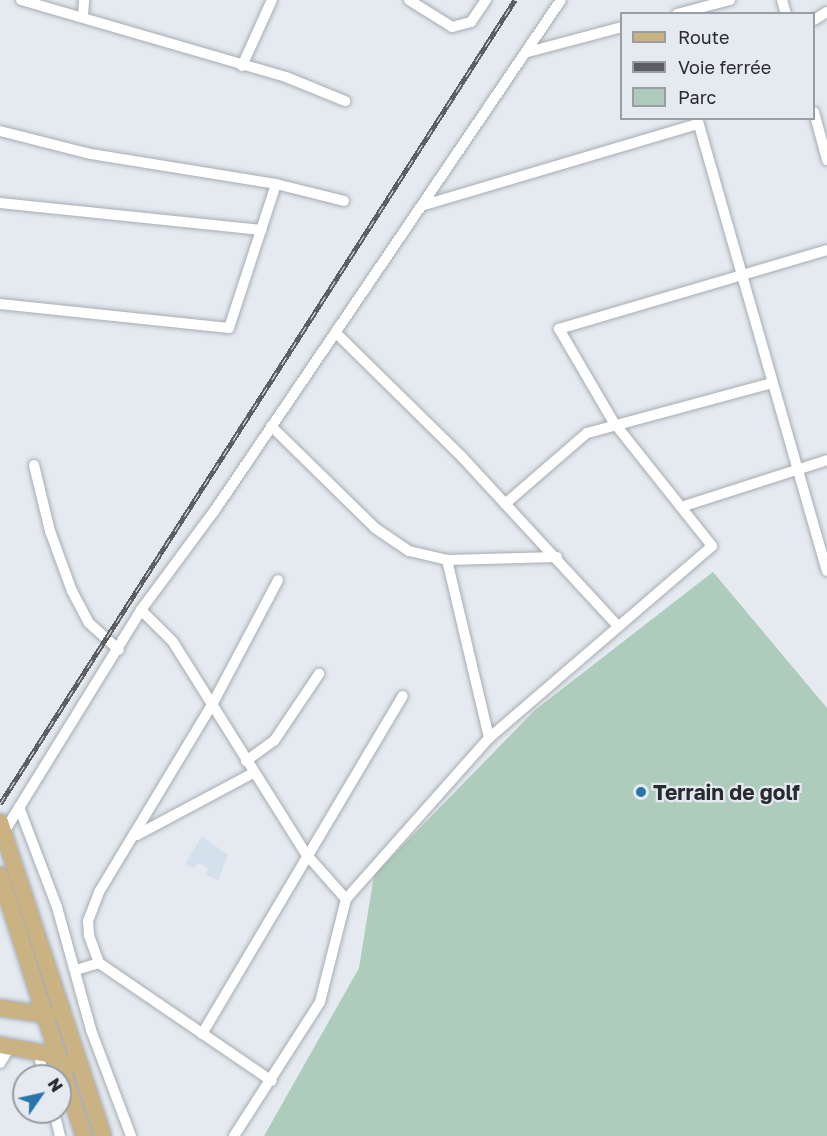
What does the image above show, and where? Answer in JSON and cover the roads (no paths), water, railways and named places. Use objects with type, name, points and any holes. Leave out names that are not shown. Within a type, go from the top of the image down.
[{"type":"main road","points":[[2,827],[74,1044],[82,1081],[103,1136]]},
{"type":"main road","points":[[0,875],[48,1015],[84,1136]]},
{"type":"main road","points":[[0,1008],[48,1015]]},
{"type":"main road","points":[[48,1015],[57,1031],[74,1044]]},
{"type":"main road","points":[[5,1046],[38,1052],[62,1060],[82,1081]]},
{"type":"street","points":[[21,0],[83,16],[242,66],[286,77],[345,101]]},
{"type":"street","points":[[83,16],[84,0]]},
{"type":"street","points":[[242,66],[272,0]]},
{"type":"street","points":[[409,0],[452,27],[471,22],[486,0]]},
{"type":"street","points":[[2,827],[19,807],[119,650],[141,610],[159,591],[424,205],[561,0]]},
{"type":"street","points":[[685,12],[730,0]]},
{"type":"street","points":[[528,52],[620,27]]},
{"type":"street","points":[[815,116],[824,133],[827,160]]},
{"type":"street","points":[[424,205],[697,121],[827,571]]},
{"type":"street","points":[[0,131],[91,154],[276,184],[344,201]]},
{"type":"street","points":[[0,304],[227,329],[233,325],[276,184]]},
{"type":"street","points":[[0,203],[262,230]]},
{"type":"street","points":[[234,1136],[272,1081],[320,1002],[346,899],[489,738],[617,625],[712,546],[614,423],[559,329],[741,273],[827,250]]},
{"type":"street","points":[[336,333],[506,504],[617,625]]},
{"type":"street","points":[[506,504],[566,448],[587,433],[614,423],[693,407],[772,383]]},
{"type":"street","points":[[271,426],[390,540],[409,551],[447,560],[557,557]]},
{"type":"street","points":[[681,507],[827,460]]},
{"type":"street","points":[[34,465],[50,531],[72,591],[89,623],[119,650]]},
{"type":"street","points":[[447,560],[489,738]]},
{"type":"street","points":[[272,1081],[99,963],[91,942],[88,921],[99,892],[136,835],[213,703],[278,580]]},
{"type":"street","points":[[141,610],[160,625],[213,703],[253,773],[306,854],[346,899]]},
{"type":"street","points":[[246,761],[274,741],[319,674]]},
{"type":"street","points":[[202,1034],[306,854],[323,833],[353,774],[403,696]]},
{"type":"street","points":[[136,835],[253,773]]},
{"type":"street","points":[[19,807],[76,970],[92,1030],[131,1136]]},
{"type":"street","points":[[76,970],[99,963]]},
{"type":"street","points":[[0,1063],[5,1046]]},
{"type":"street","points":[[38,1052],[41,1064]]},
{"type":"railway","points":[[0,804],[515,0]]},
{"type":"place","name":"Terrain de golf","points":[[641,792]]}]
